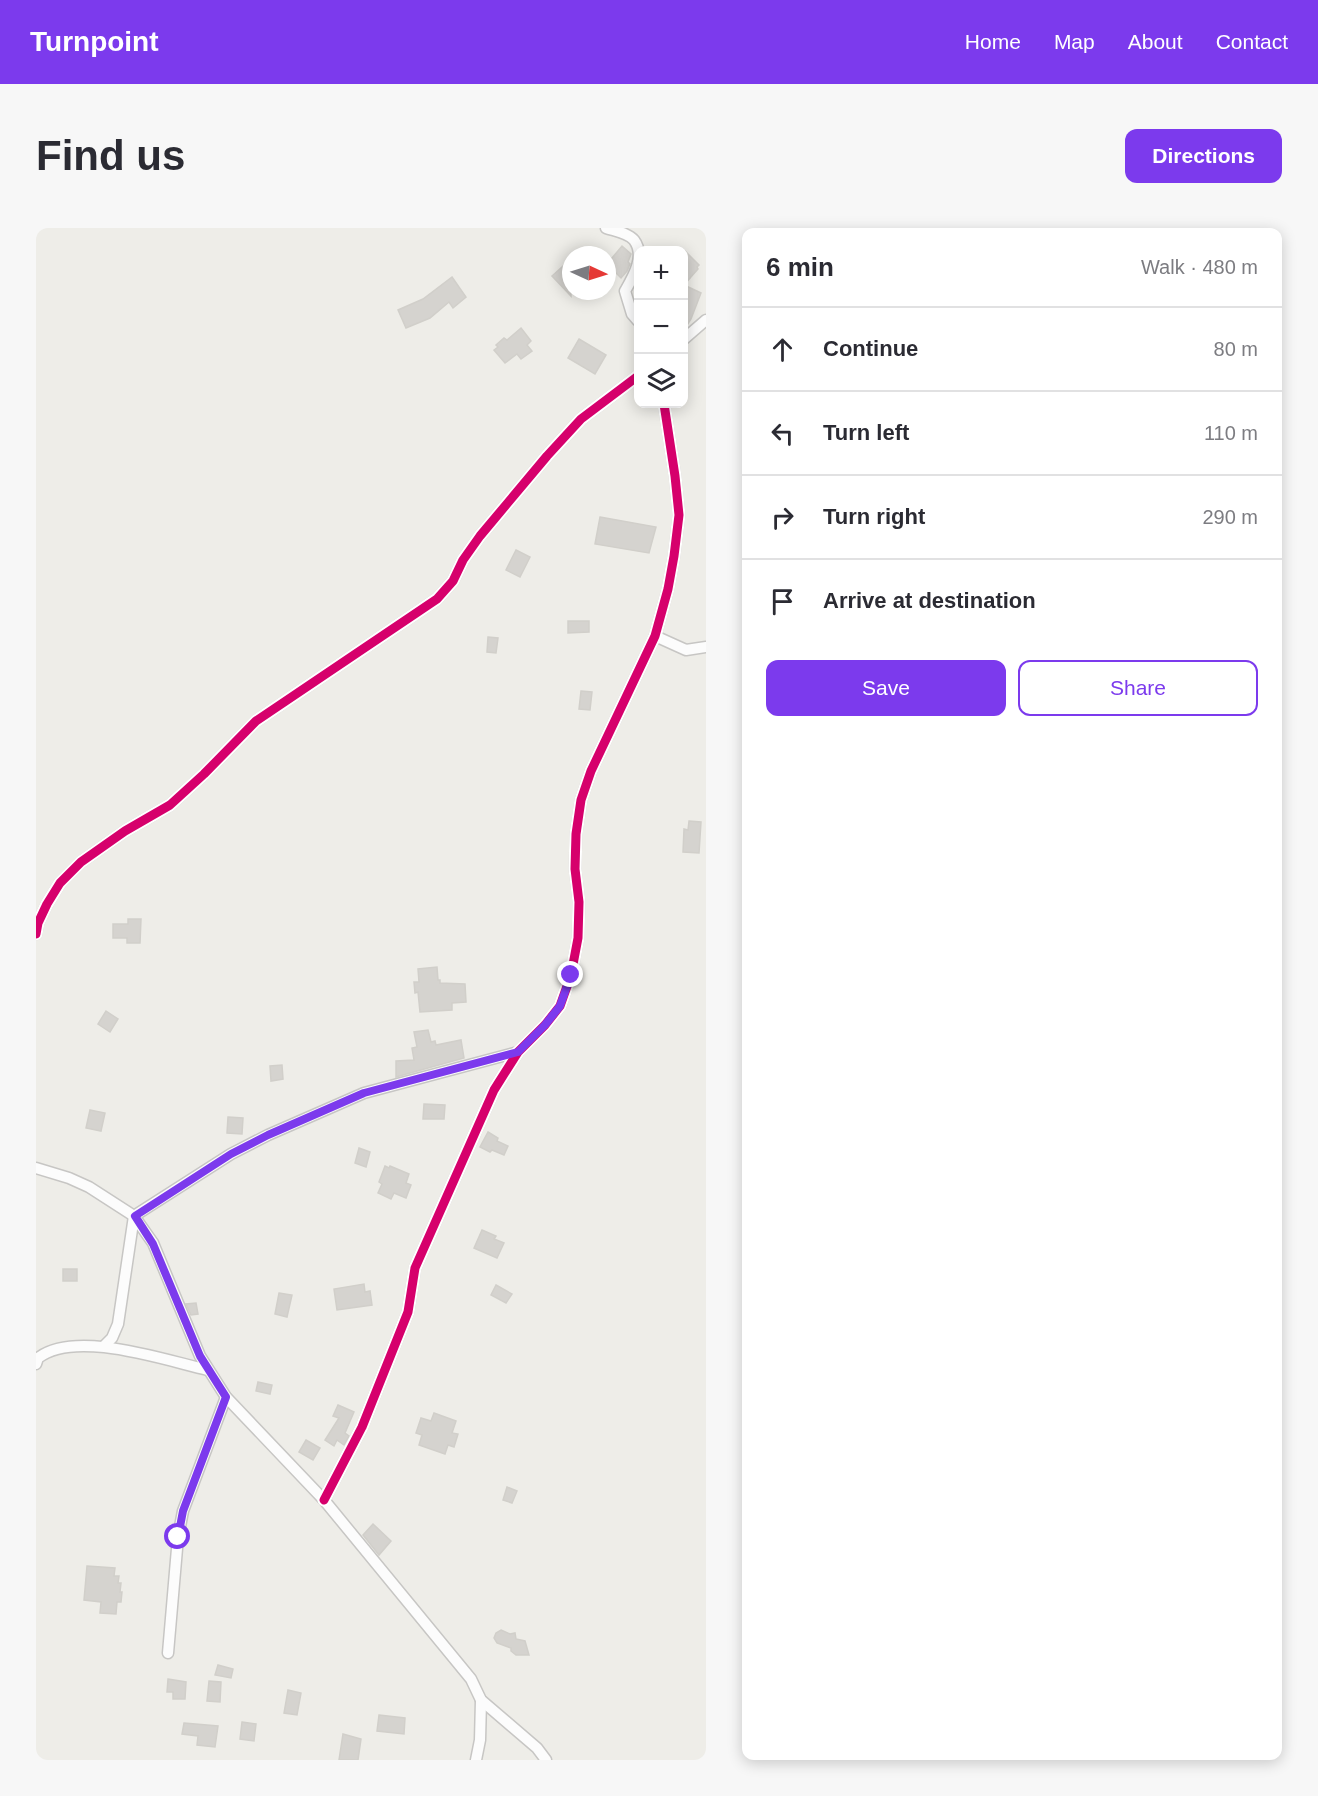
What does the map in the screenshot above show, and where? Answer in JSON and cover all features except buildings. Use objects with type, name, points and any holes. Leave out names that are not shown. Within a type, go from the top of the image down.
[{"type":"street","points":[[606,228],[633,239],[638,250],[637,271],[625,291],[634,316]]},
{"type":"street","points":[[688,336],[706,320]]},
{"type":"street","points":[[36,934],[47,904],[60,883],[81,862],[125,831],[170,806],[256,721],[437,599],[453,581],[463,560],[480,536],[554,449],[581,419],[634,380]]},
{"type":"street","points":[[324,1500],[362,1427],[408,1312],[415,1268],[494,1090],[518,1052],[560,1006],[571,975],[578,938],[579,902],[575,857],[581,800],[591,771],[655,636],[670,578],[679,515],[665,408]]},
{"type":"street","points":[[655,636],[686,650],[706,647]]},
{"type":"street","points":[[104,1346],[112,1338],[118,1324],[135,1216],[240,1149],[364,1093],[518,1052]]},
{"type":"street","points":[[36,1168],[89,1187],[135,1216],[153,1244],[200,1356],[226,1397],[324,1500],[471,1679],[481,1700],[537,1748],[546,1760]]},
{"type":"street","points":[[36,1364],[38,1358],[57,1347],[104,1346],[208,1370]]},
{"type":"street","points":[[168,1653],[178,1537],[183,1511],[226,1397]]},
{"type":"street","points":[[476,1760],[480,1740],[481,1700]]},
{"type":"cycle path","points":[[36,934],[38,923],[60,883],[81,862],[125,831],[170,805],[256,721],[437,599],[453,581],[463,560],[480,536],[547,456],[581,419],[634,379]]},
{"type":"cycle path","points":[[324,1500],[362,1427],[408,1312],[415,1268],[494,1090],[518,1052],[560,1006],[571,975],[578,938],[579,902],[575,869],[576,834],[581,800],[591,771],[655,636],[674,556],[679,515],[665,408]]},
{"type":"route","points":[[178,1537],[183,1511],[226,1397],[200,1356],[153,1244],[135,1216],[231,1154],[268,1135],[364,1093],[518,1052],[560,1006],[571,975]]}]
